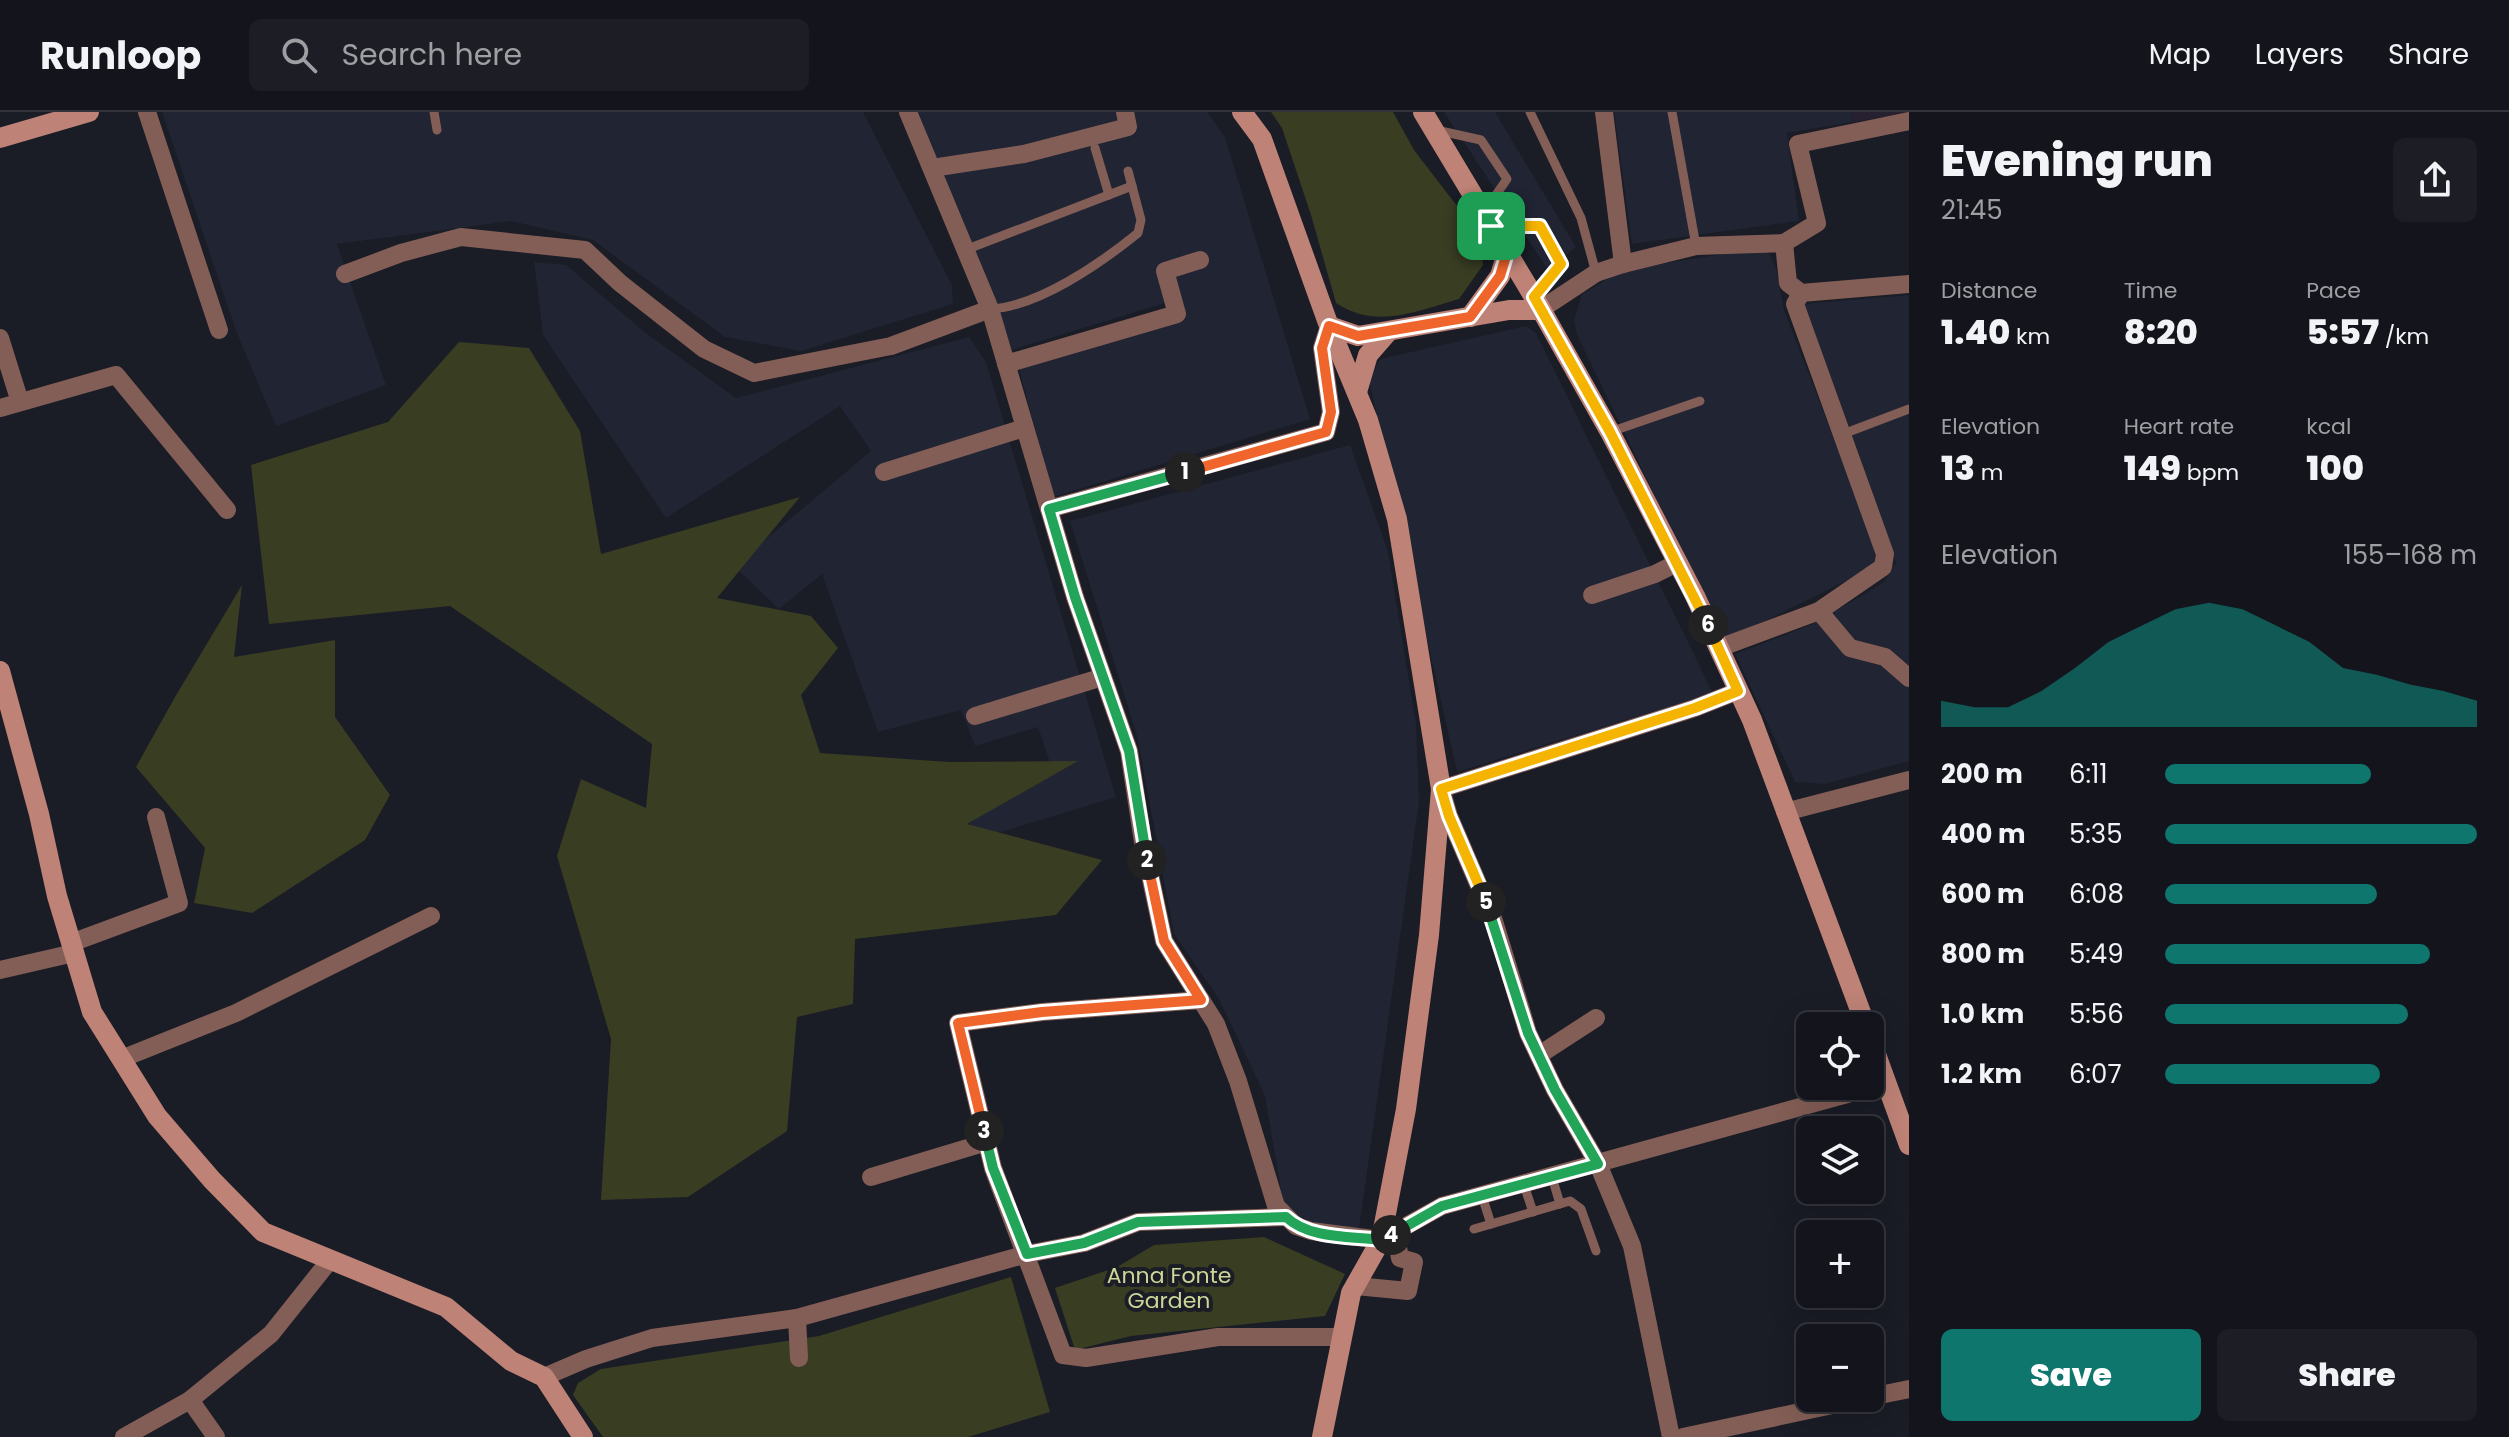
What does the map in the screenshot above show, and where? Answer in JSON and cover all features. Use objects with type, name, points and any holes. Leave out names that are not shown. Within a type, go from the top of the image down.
[{"type":"main road","points":[[0,138],[89,112]]},
{"type":"main road","points":[[1242,112],[1262,139],[1329,326],[1357,392],[1397,519],[1441,789],[1429,935],[1388,1236],[1351,1293],[1322,1437]]},
{"type":"main road","points":[[1428,120],[1610,432],[1719,648],[1861,1012]]},
{"type":"main road","points":[[1470,317],[1500,276],[1507,253]]},
{"type":"main road","points":[[1329,326],[1358,336],[1537,303]]},
{"type":"main road","points":[[1357,392],[1368,355],[1388,332]]},
{"type":"main road","points":[[0,671],[3,694],[92,1012],[157,1116],[212,1180],[263,1232],[446,1307],[511,1361],[544,1377],[583,1437]]},
{"type":"main road","points":[[1884,1075],[1909,1145]]},
{"type":"street","points":[[147,112],[219,330]]},
{"type":"street","points":[[908,112],[990,309],[1075,597],[1129,751],[1143,842],[1164,941],[1216,1024],[1238,1081],[1276,1206],[1286,1217],[1296,1226],[1311,1231],[1388,1236],[1442,1206],[1887,1083]]},
{"type":"street","points":[[932,168],[1024,154],[1128,127],[1125,112]]},
{"type":"street","points":[[1604,112],[1612,133],[1623,264]]},
{"type":"street","points":[[1537,303],[1596,273],[1696,246],[1784,243],[1817,223],[1798,144],[1909,121]]},
{"type":"street","points":[[345,274],[401,253],[461,237],[585,250],[620,283],[704,349],[754,373],[891,346],[990,309]]},
{"type":"street","points":[[1784,243],[1788,283],[1801,293],[1909,284]]},
{"type":"street","points":[[1006,364],[1177,314],[1165,271],[1200,260]]},
{"type":"street","points":[[1719,648],[1819,611],[1883,567],[1885,554],[1795,304],[1801,293]]},
{"type":"street","points":[[1049,509],[1326,432],[1331,412],[1322,348],[1329,326]]},
{"type":"street","points":[[0,338],[20,402]]},
{"type":"street","points":[[0,408],[116,375],[227,510]]},
{"type":"street","points":[[884,472],[1024,428]]},
{"type":"street","points":[[1592,595],[1655,574],[1677,563]]},
{"type":"street","points":[[1819,611],[1850,648],[1885,657],[1909,678]]},
{"type":"street","points":[[975,716],[1103,677]]},
{"type":"street","points":[[1671,1437],[1632,1246],[1598,1164],[1528,1033],[1494,921],[1449,816],[1441,789],[1695,708],[1738,691]]},
{"type":"street","points":[[1785,812],[1909,780]]},
{"type":"street","points":[[0,970],[72,948],[179,903],[156,817]]},
{"type":"street","points":[[121,1059],[236,1013],[431,916]]},
{"type":"street","points":[[1201,1000],[1042,1012],[958,1023],[993,1168],[1063,1355],[1086,1358],[1218,1337],[1341,1337]]},
{"type":"street","points":[[1539,1055],[1596,1018]]},
{"type":"street","points":[[871,1177],[987,1142]]},
{"type":"street","points":[[544,1377],[586,1359],[652,1338],[797,1318],[1027,1254],[1084,1243],[1138,1222],[1286,1217]]},
{"type":"street","points":[[1356,1286],[1408,1291],[1414,1262],[1400,1258],[1388,1236]]},
{"type":"street","points":[[124,1437],[190,1400],[271,1334],[330,1260]]},
{"type":"street","points":[[797,1318],[799,1358]]},
{"type":"street","points":[[1884,1394],[1909,1389]]},
{"type":"street","points":[[190,1400],[216,1437]]},
{"type":"street","points":[[1683,1437],[1802,1412]]},
{"type":"lane","points":[[434,112],[437,130]]},
{"type":"lane","points":[[1530,112],[1581,218],[1596,273]]},
{"type":"lane","points":[[1669,119],[1696,246]]},
{"type":"lane","points":[[1428,120],[1481,140],[1507,179],[1487,220],[1540,226],[1561,264],[1537,303]]},
{"type":"lane","points":[[1095,148],[1109,195]]},
{"type":"lane","points":[[990,309],[1024,302],[1098,262],[1138,233],[1141,220],[1128,171]]},
{"type":"lane","points":[[965,250],[1132,186]]},
{"type":"lane","points":[[1610,432],[1700,401]]},
{"type":"lane","points":[[1843,434],[1909,409]]},
{"type":"lane","points":[[1552,1177],[1560,1204]]},
{"type":"lane","points":[[1524,1185],[1533,1212]]},
{"type":"lane","points":[[1482,1196],[1491,1224]]},
{"type":"lane","points":[[1474,1229],[1570,1201],[1581,1209],[1596,1251]]},
{"type":"shaded area","points":[[162,112],[863,112],[952,285],[953,304],[801,351],[725,337],[593,240],[511,221],[337,244],[386,385],[276,426],[236,331]]},
{"type":"shaded area","points":[[918,112],[1207,112],[1225,137],[1310,419],[1053,497],[1019,369],[1171,325],[1165,303],[1008,351]]},
{"type":"shaded area","points":[[1444,112],[1495,112],[1576,247],[1548,270]]},
{"type":"shaded area","points":[[1614,112],[1852,112],[1853,122],[1787,133],[1799,221],[1632,244]]},
{"type":"shaded area","points":[[1852,112],[1909,112],[1909,113],[1853,122]]},
{"type":"shaded area","points":[[1766,247],[1776,268],[1784,310],[1873,540],[1876,566],[1725,641],[1577,335],[1574,320],[1582,294],[1623,270]]},
{"type":"shaded area","points":[[534,262],[566,265],[646,333],[736,398],[969,337],[986,362],[1116,797],[975,840],[962,799],[1052,769],[1038,727],[975,746],[961,710],[878,732],[822,574],[779,609],[734,566],[871,451],[840,406],[666,518],[543,335]]},
{"type":"shaded area","points":[[1909,295],[1909,761],[1825,784],[1795,782],[1735,654],[1813,624],[1883,583],[1896,563],[1803,304]]},
{"type":"shaded area","points":[[1526,326],[1536,333],[1713,693],[1457,772],[1369,381],[1380,359]]},
{"type":"shaded area","points":[[1350,445],[1388,551],[1416,724],[1419,802],[1359,1229],[1298,1220],[1283,1202],[1265,1096],[1219,999],[1174,934],[1137,736],[1070,521]]},
{"type":"green space","points":[[1271,112],[1393,112],[1414,150],[1480,236],[1483,265],[1459,299],[1412,313],[1382,317],[1351,311],[1336,303],[1282,128]]},
{"type":"green space","points":[[459,342],[529,348],[580,431],[601,554],[800,497],[717,598],[811,616],[838,648],[801,695],[820,753],[949,762],[1078,761],[967,824],[1102,860],[1056,915],[855,939],[853,1004],[797,1017],[787,1131],[688,1197],[601,1200],[611,1039],[557,856],[581,779],[646,808],[652,744],[450,606],[269,624],[251,465],[388,422]]},
{"type":"green space","points":[[242,585],[234,657],[335,640],[335,717],[390,795],[365,840],[252,913],[194,903],[205,848],[136,767]]},
{"type":"green space","name":"Anna Fonte Garden","points":[[1264,1237],[1345,1274],[1325,1316],[1131,1336],[1075,1350],[1055,1288],[1117,1267],[1154,1245]]},
{"type":"green space","points":[[1011,1277],[1050,1412],[968,1437],[603,1437],[573,1395],[578,1383],[601,1369],[819,1336]]},
{"type":"route","points":[[1491,226],[1540,226],[1561,264],[1534,297],[1610,432],[1695,596],[1738,691],[1695,708],[1441,789],[1449,816],[1494,921],[1528,1033],[1555,1090],[1598,1164],[1442,1206],[1381,1240],[1311,1231],[1296,1226],[1286,1217],[1194,1218],[1138,1222],[1084,1243],[1027,1254],[993,1168],[958,1023],[1042,1012],[1201,1000],[1164,941],[1143,842],[1129,751],[1075,597],[1049,509],[1326,432],[1331,412],[1322,348],[1329,326],[1358,336],[1470,317],[1500,276],[1507,253],[1491,226]]}]
